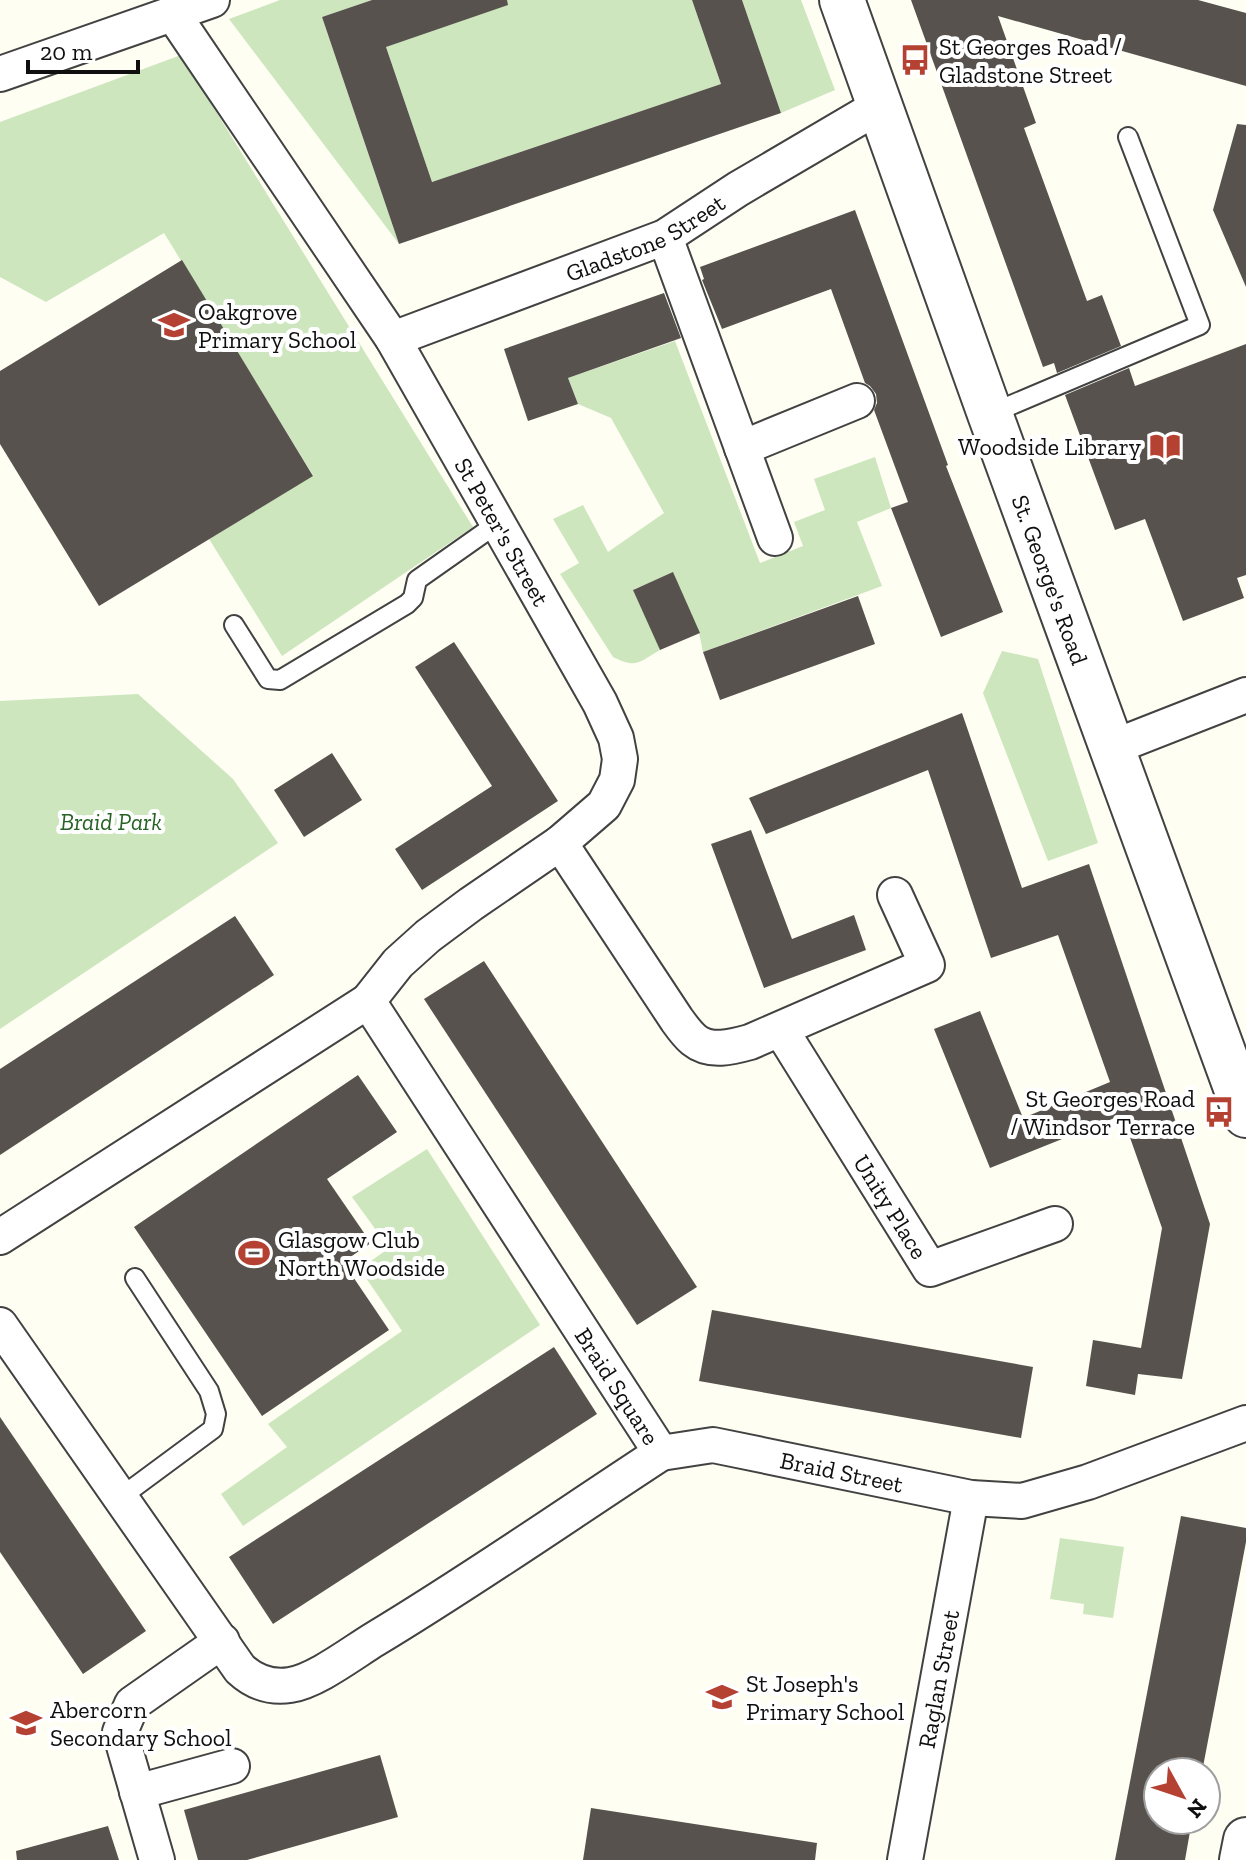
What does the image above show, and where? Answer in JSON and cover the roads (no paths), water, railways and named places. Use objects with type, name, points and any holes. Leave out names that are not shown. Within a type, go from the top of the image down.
[{"type":"street","points":[[0,74],[212,0]]},
{"type":"street","name":"St. George's Road","points":[[842,0],[1246,1115]]},
{"type":"street","name":"St Peter's Street","points":[[173,14],[393,339],[600,703],[616,738],[620,759],[617,780],[604,805],[560,843],[428,936],[398,963],[368,1001]]},
{"type":"street","name":"Gladstone Street","points":[[393,339],[665,237],[750,182],[881,105]]},
{"type":"street","points":[[665,237],[775,538]]},
{"type":"street","points":[[742,448],[857,401]]},
{"type":"street","points":[[1111,748],[1246,695]]},
{"type":"street","points":[[560,843],[677,1020],[695,1041],[713,1049],[734,1047],[781,1030],[927,965],[895,895]]},
{"type":"street","points":[[0,1237],[368,1001]]},
{"type":"street","name":"Braid Square","points":[[0,1325],[240,1669],[257,1682],[290,1685],[308,1679],[407,1620],[661,1453],[368,1001]]},
{"type":"street","name":"Unity Place","points":[[781,1030],[930,1269],[1055,1224]]},
{"type":"street","name":"Braid Street","points":[[661,1453],[713,1445],[971,1498],[1022,1501],[1088,1482],[1246,1423]]},
{"type":"street","name":"Raglan Street","points":[[905,1860],[971,1498]]},
{"type":"street","points":[[157,1860],[120,1732],[132,1704],[222,1641]]},
{"type":"street","points":[[137,1792],[232,1766]]},
{"type":"street","points":[[1242,1860],[1246,1840]]},
{"type":"lane","points":[[990,414],[1200,325],[1128,137]]},
{"type":"lane","points":[[234,625],[268,679],[280,680],[407,604],[413,598],[417,580],[498,523]]},
{"type":"lane","points":[[121,1497],[213,1429],[216,1414],[209,1391],[135,1278]]},
{"type":"place","name":"St Georges Road / Gladstone Street","points":[[915,60]]},
{"type":"place","name":"Oakgrove Primary School","points":[[174,325]]},
{"type":"place","name":"Woodside Library","points":[[1165,446]]},
{"type":"place","name":"St Georges Road / Windsor Terrace","points":[[1219,1112]]},
{"type":"place","name":"Glasgow Club North Woodside","points":[[254,1253]]},
{"type":"place","name":"St Joseph's Primary School","points":[[722,1697]]},
{"type":"place","name":"Abercorn Secondary School","points":[[26,1723]]},
{"type":"park label","name":"Braid Park","points":[[111,821]]}]
